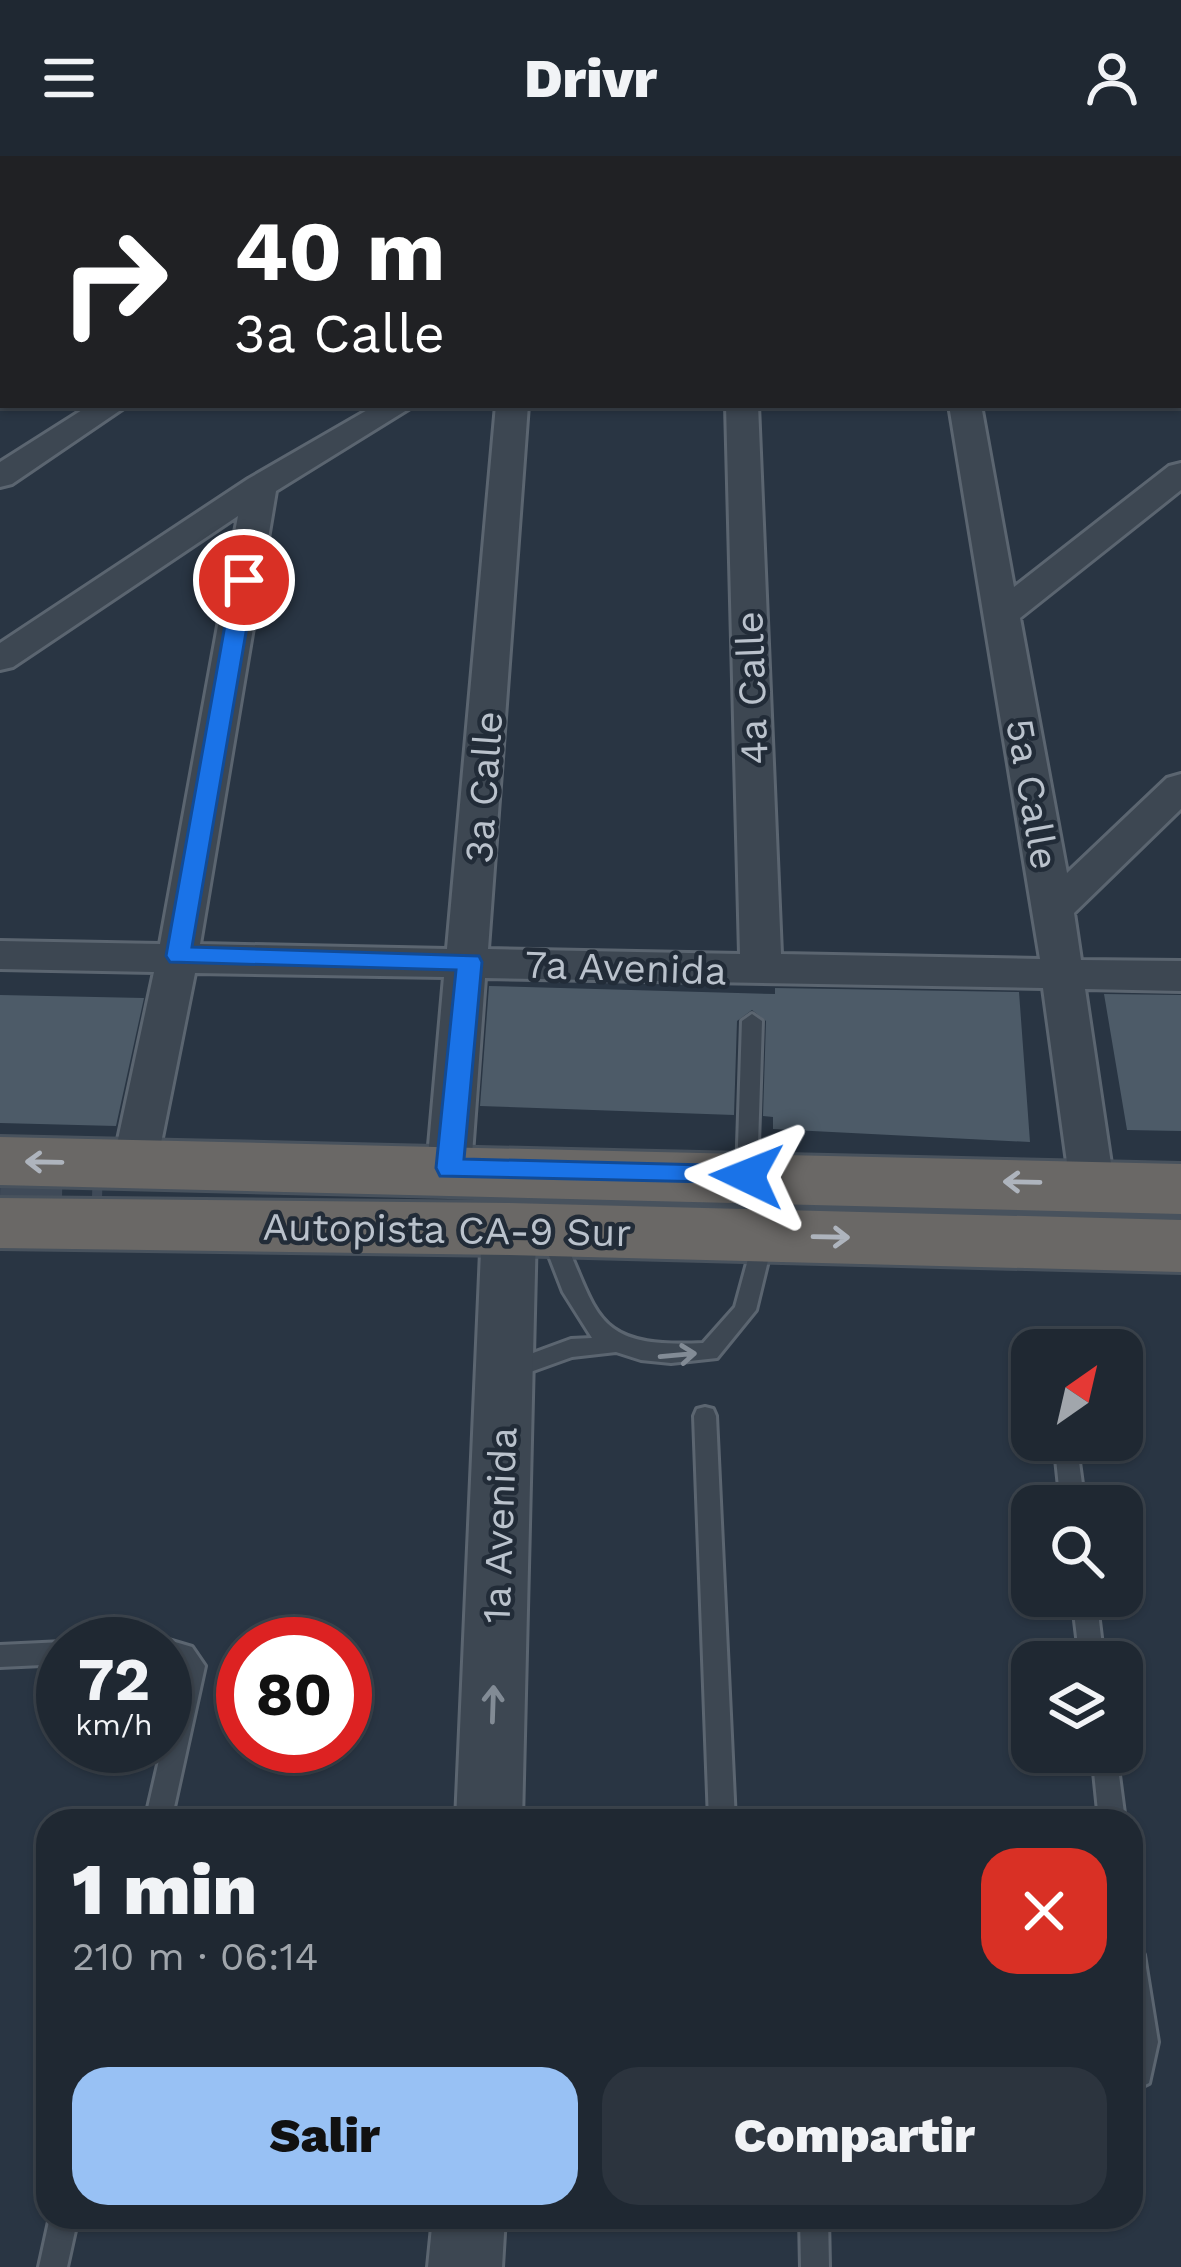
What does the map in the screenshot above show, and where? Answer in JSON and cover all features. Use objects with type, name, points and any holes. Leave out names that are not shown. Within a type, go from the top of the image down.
[{"type":"highway","name":"Autopista CA-9 Sur","points":[[1,1215],[119,1181],[449,1168],[528,1209]]},
{"type":"highway","points":[[119,1181],[365,1202],[528,1209]]},
{"type":"highway","name":"Autopista CA-9 Sur","points":[[1,1215],[755,1206],[1092,1184],[1181,1189]]},
{"type":"highway","name":"Autopista CA-9 Sur","points":[[755,1206],[1181,1246]]},
{"type":"street","points":[[0,477],[105,408]]},
{"type":"street","points":[[0,658],[260,486],[394,408]]},
{"type":"street","name":"3a Calle","points":[[449,1168],[470,962],[512,408]]},
{"type":"street","name":"4a Calle","points":[[742,408],[761,971]]},
{"type":"street","name":"5a Calle","points":[[966,408],[1064,976],[1092,1184]]},
{"type":"street","points":[[1001,615],[1181,473]]},
{"type":"street","points":[[119,1181],[178,956],[260,486]]},
{"type":"street","points":[[1053,909],[1181,787]]},
{"type":"street","name":"7a Avenida","points":[[0,956],[1181,976]]},
{"type":"street","name":"1a Avenida","points":[[489,1809],[505,1373],[528,1209]]},
{"type":"street","points":[[465,2267],[468,2229]]},
{"type":"lane","points":[[505,1373],[571,1348],[612,1345],[658,1357],[709,1352],[745,1310],[755,1206],[752,1021]]},
{"type":"lane","points":[[528,1209],[579,1308],[612,1345]]},
{"type":"lane","points":[[705,1415],[721,1809]]},
{"type":"lane","points":[[0,1656],[36,1654]]},
{"type":"lane","points":[[161,1809],[169,1773]]},
{"type":"lane","points":[[1106,1773],[1111,1809]]},
{"type":"lane","points":[[53,2267],[61,2229]]},
{"type":"lane","points":[[814,2229],[814,2267]]},
{"type":"building","points":[[489,986],[775,994],[775,988],[1019,992],[1030,1142],[773,1129],[773,1117],[763,1116],[766,1021],[752,1010],[737,1021],[734,1115],[480,1106]]},
{"type":"building","points":[[1104,994],[1181,995],[1181,1131],[1127,1130]]},
{"type":"building","points":[[0,995],[144,998],[116,1126],[0,1123]]},
{"type":"tunnel","points":[[0,1196],[102,1199]]},
{"type":"route","points":[[244,580],[178,956],[470,962],[449,1168],[747,1176]]}]
